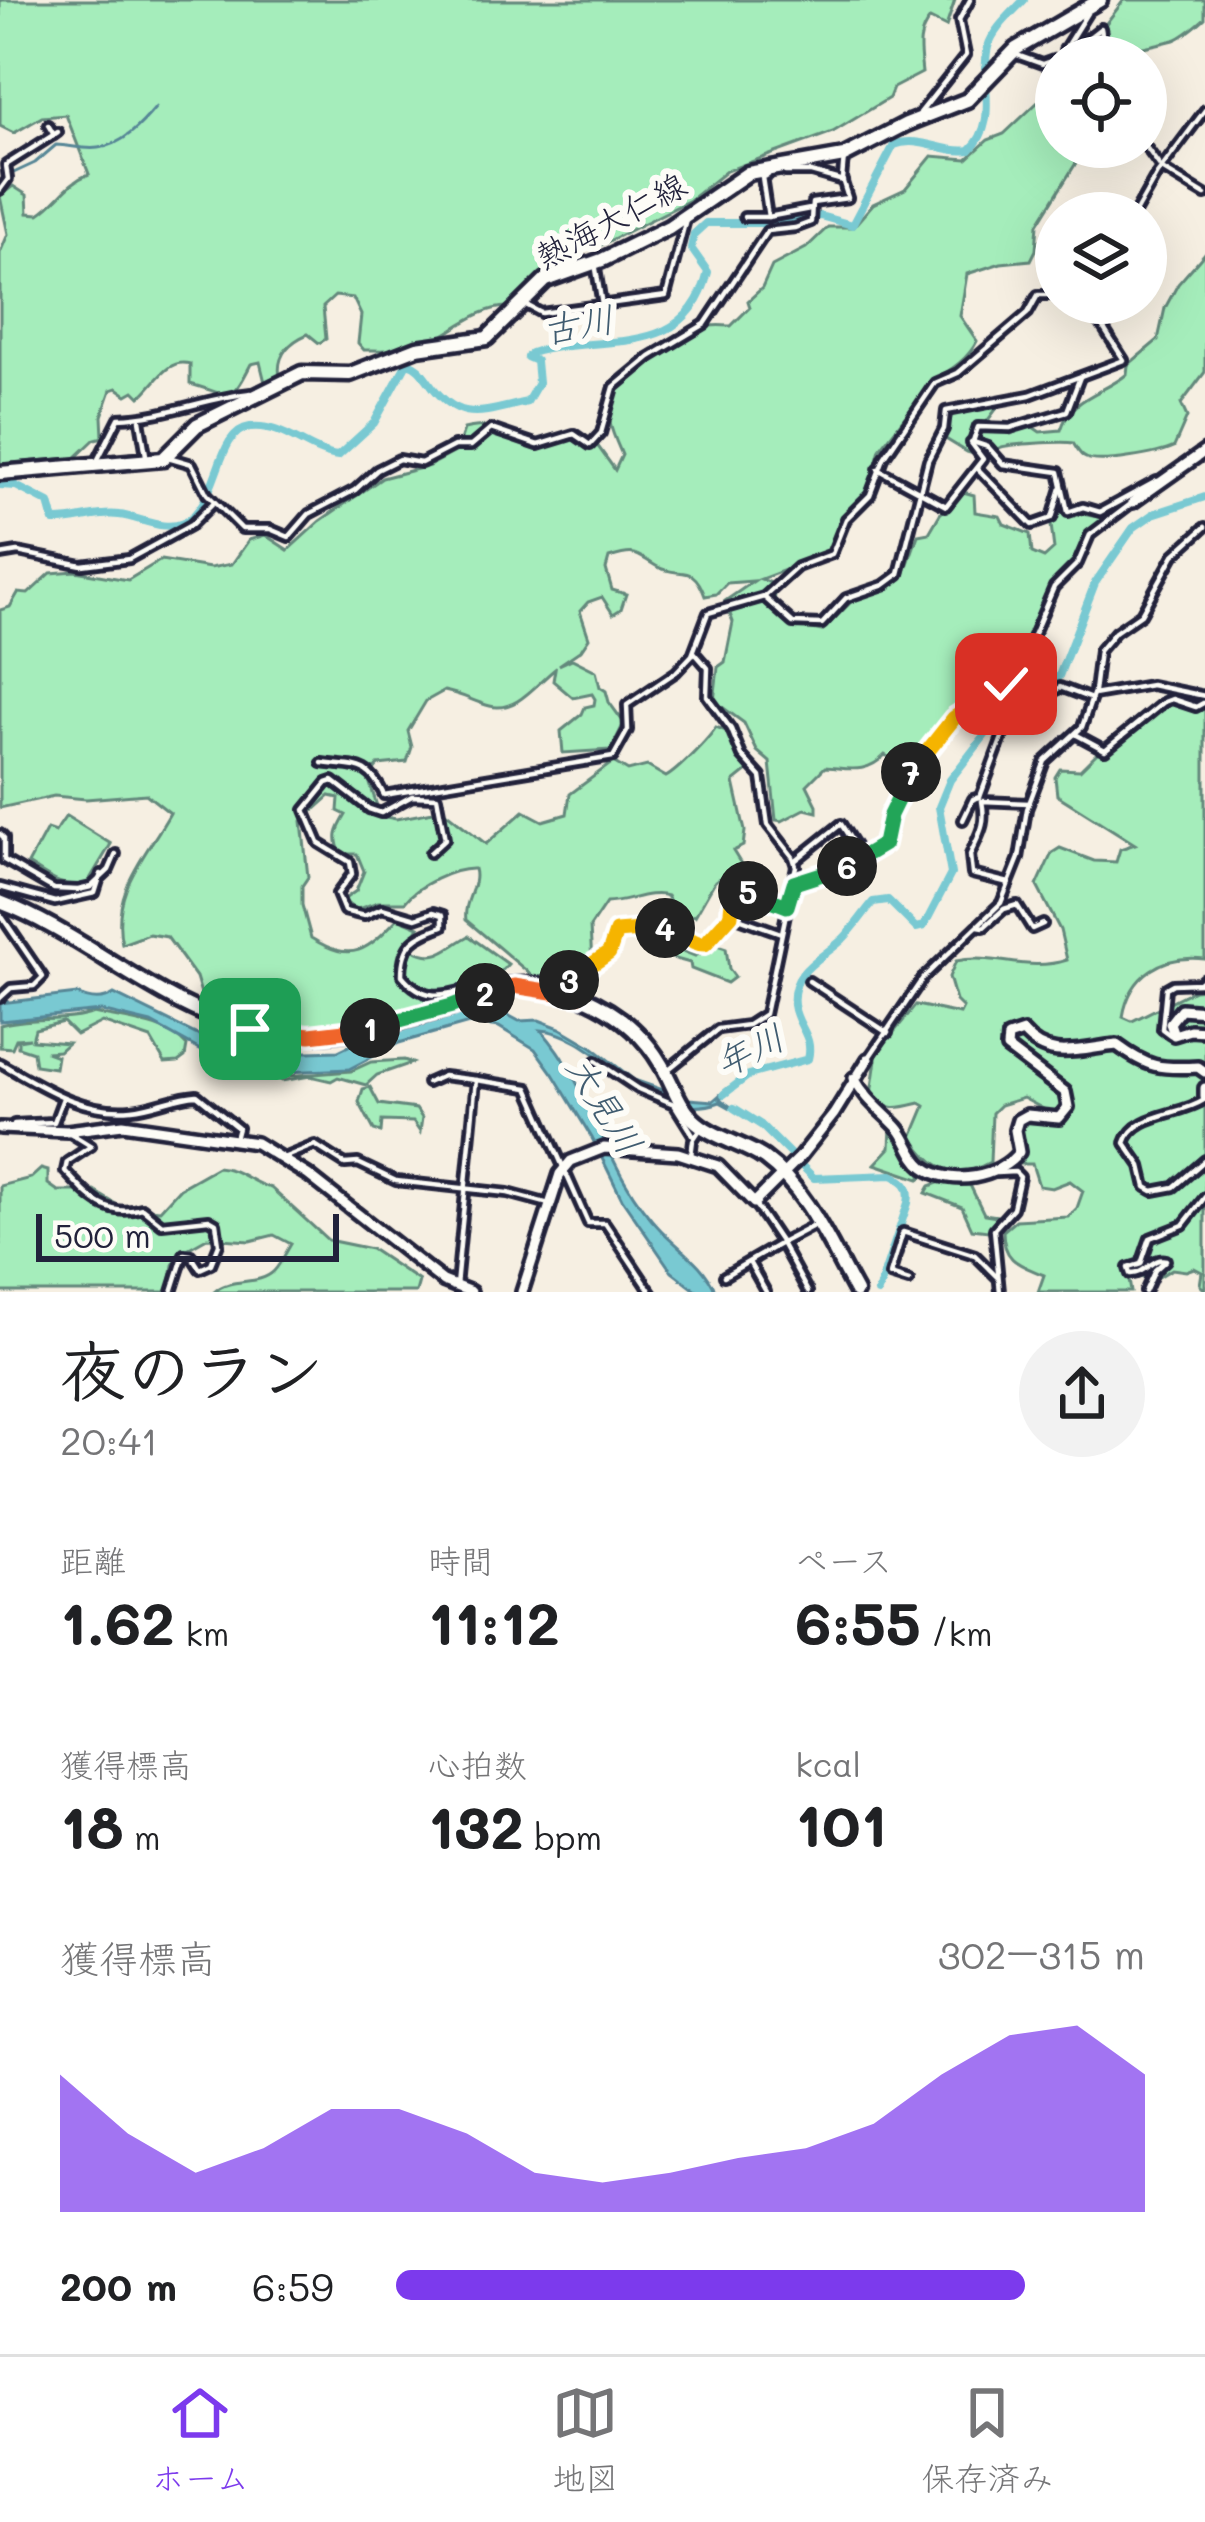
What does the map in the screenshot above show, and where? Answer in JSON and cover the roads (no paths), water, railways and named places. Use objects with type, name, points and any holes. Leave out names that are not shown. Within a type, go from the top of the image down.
[{"type":"main road","name":"熱海大仁線","points":[[0,472],[146,454],[167,456],[197,425],[302,373],[350,374],[417,348],[480,340],[498,330],[546,280],[595,263],[685,216],[748,173],[844,156],[967,100],[1012,53],[1094,4]]},
{"type":"main road","points":[[0,902],[203,1012],[250,1029],[344,1033],[429,1013],[497,989],[530,987],[578,996],[632,1026],[666,1072],[698,1132],[792,1166],[856,1292]]},
{"type":"street","points":[[886,136],[928,107],[966,55],[959,20],[970,0]]},
{"type":"street","points":[[1071,36],[1094,4]]},
{"type":"street","points":[[1012,53],[1035,61]]},
{"type":"street","points":[[1148,192],[1205,110]]},
{"type":"street","points":[[8,164],[56,134],[48,124]]},
{"type":"street","points":[[167,456],[192,464],[206,494],[242,530],[270,529],[289,537],[309,514],[356,490],[377,470],[399,459],[422,463],[454,446],[471,446],[491,429],[530,444],[574,434],[590,445],[601,433],[614,387],[650,357],[705,324],[766,230],[795,228],[812,220],[812,203],[848,198],[844,156]]},
{"type":"street","points":[[0,190],[8,179],[8,164],[2,157]]},
{"type":"street","points":[[1162,169],[1205,195]]},
{"type":"street","points":[[768,217],[763,176],[808,172],[843,181]]},
{"type":"street","points":[[744,217],[810,210]]},
{"type":"street","points":[[523,303],[541,313],[668,295],[688,225],[685,216]]},
{"type":"street","points":[[595,263],[602,305]]},
{"type":"street","points":[[322,763],[360,766],[377,778],[384,795],[613,757],[628,730],[627,705],[676,672],[694,652],[696,637],[709,614],[764,597],[797,567],[834,551],[846,520],[870,495],[878,469],[935,383],[958,374],[1028,313],[1035,300]]},
{"type":"street","points":[[764,597],[791,622],[822,624],[846,598],[888,583],[900,571],[946,411],[992,406],[1124,360],[1101,324]]},
{"type":"street","points":[[878,469],[946,506],[983,455],[971,447],[976,428],[1017,426],[1066,411],[1080,376]]},
{"type":"street","points":[[96,463],[117,420],[272,389]]},
{"type":"street","points":[[140,417],[146,454]]},
{"type":"street","points":[[973,442],[988,447],[1003,464],[1059,472],[1066,511],[1083,507],[1096,512],[1159,481]]},
{"type":"street","points":[[146,454],[156,444]]},
{"type":"street","points":[[794,883],[836,871],[884,844],[900,791],[920,759],[954,718],[996,692],[1020,666],[1054,587],[1078,563],[1090,535],[1205,451]]},
{"type":"street","points":[[977,468],[1032,525],[1052,518],[1061,486]]},
{"type":"street","points":[[0,555],[18,552],[82,565],[129,559],[191,525],[214,502]]},
{"type":"street","points":[[754,1203],[834,1114],[923,978],[1001,903],[1019,858],[1029,803],[1049,754],[1077,735],[1092,697],[1102,646],[1141,614],[1174,555],[1205,526]]},
{"type":"street","points":[[666,1072],[682,1054],[718,1029],[763,1017],[796,860],[770,830],[764,783],[710,701],[705,689],[708,668],[694,652]]},
{"type":"street","points":[[1010,883],[972,874],[970,855],[982,837],[986,819],[981,799],[998,744],[1028,712],[1060,687],[1092,697],[1151,685],[1205,699]]},
{"type":"street","points":[[1077,735],[1105,750],[1164,701],[1196,706],[1205,699]]},
{"type":"street","points":[[430,854],[441,846],[446,831],[437,797],[416,795],[381,813],[333,781],[305,810],[319,843],[350,862],[352,874],[337,895],[344,911],[364,916],[382,908],[416,918],[443,915],[443,926],[418,934],[405,956],[402,975],[413,987],[442,996],[487,984],[497,989]]},
{"type":"street","points":[[963,820],[973,799],[1029,803]]},
{"type":"street","points":[[796,860],[841,824],[862,857]]},
{"type":"street","points":[[0,834],[4,860],[54,889],[88,889],[109,869],[116,854]]},
{"type":"street","points":[[0,887],[62,902],[95,893],[101,874]]},
{"type":"street","points":[[578,996],[566,981],[609,953],[616,932],[672,928],[703,944],[731,915],[731,903],[742,889],[787,906]]},
{"type":"street","points":[[979,926],[1017,904],[1032,929],[1043,924]]},
{"type":"street","points":[[0,914],[43,977],[34,986],[11,988],[0,998]]},
{"type":"street","points":[[731,915],[781,933]]},
{"type":"street","points":[[1205,978],[1193,985],[1166,988],[1162,1030],[1174,1035],[1205,1031]]},
{"type":"street","points":[[809,981],[888,1033]]},
{"type":"street","points":[[1174,1035],[1170,1023],[1178,1011],[1205,1012]]},
{"type":"street","points":[[992,1172],[1017,1156],[1018,1120],[1027,1115],[1059,1118],[1069,1107],[1064,1092],[1007,1048],[1008,1036],[1016,1031],[1054,1052],[1117,1046],[1140,1063],[1169,1069],[1198,1066],[1205,1072]]},
{"type":"street","points":[[596,1061],[638,1089],[674,1104],[698,1132],[691,1156]]},
{"type":"street","points":[[0,1063],[63,1098],[130,1109],[194,1094],[238,1128],[236,1139]]},
{"type":"street","points":[[427,1083],[443,1076],[528,1088],[588,1223],[604,1223],[651,1292]]},
{"type":"street","points":[[854,1078],[866,1100],[900,1130],[917,1160],[929,1170],[957,1176],[1015,1172],[1020,1177],[1013,1208],[994,1229],[1000,1292]]},
{"type":"street","points":[[455,1287],[476,1079]]},
{"type":"street","points":[[1205,1094],[1192,1108],[1138,1125],[1125,1143],[1141,1166],[1146,1187],[1153,1191],[1174,1187],[1205,1160]]},
{"type":"street","points":[[4,1127],[54,1122],[63,1098]]},
{"type":"street","points":[[130,1109],[136,1121],[158,1129]]},
{"type":"street","points":[[4,1127],[67,1131],[118,1124],[256,1143],[283,1158],[455,1287],[471,1292]]},
{"type":"street","points":[[67,1131],[91,1146],[67,1162],[65,1171],[110,1210],[122,1214],[142,1208],[159,1224],[208,1219],[216,1223],[219,1244],[211,1264],[200,1269],[191,1255],[184,1254],[172,1292]]},
{"type":"street","points":[[283,1158],[315,1145],[345,1164],[358,1163],[396,1181],[517,1194],[550,1204]]},
{"type":"street","points":[[522,1292],[563,1168],[591,1151],[628,1150],[691,1156],[723,1169],[754,1203],[808,1292]]},
{"type":"street","points":[[1144,1292],[1166,1259],[1155,1261],[1140,1274],[1127,1270],[1142,1264],[1150,1238],[1176,1231],[1205,1197]]},
{"type":"street","points":[[724,1276],[818,1224]]},
{"type":"street","points":[[909,1281],[890,1275],[903,1232],[975,1255],[997,1277]]},
{"type":"street","points":[[749,1262],[766,1292]]},
{"type":"water","points":[[77,994],[96,999],[114,994],[226,1049],[247,1054],[338,1051],[477,1005],[491,1006],[519,1021],[539,1020],[560,1028],[634,1080],[689,1099],[713,1101],[729,1087],[720,1099],[738,1112],[720,1102],[695,1106],[671,1102],[648,1091],[584,1046],[541,1030],[574,1077],[642,1208],[699,1266],[716,1292],[698,1292],[672,1272],[622,1199],[553,1074],[535,1049],[499,1027],[469,1023],[399,1043],[349,1069],[286,1072],[202,1051],[151,1023],[101,1011],[0,1021],[0,1003]]},
{"type":"waterway","name":"古川","points":[[0,485],[16,486],[49,503],[54,521],[111,514],[176,525],[195,514],[204,501],[223,454],[239,432],[250,427],[274,429],[338,456],[374,423],[407,363],[461,410],[484,411],[527,402],[538,383],[536,361],[527,357],[531,353],[636,339],[680,321],[697,301],[708,272],[691,248],[694,234],[706,223],[773,223],[820,216],[852,225],[894,145],[913,142],[970,150],[987,114],[990,40],[1024,0]]},
{"type":"waterway","points":[[3,183],[5,177],[35,163],[56,145],[93,148],[115,143],[156,107]]},
{"type":"waterway","name":"年川","points":[[724,1094],[749,1075],[808,1059],[809,1044],[794,1005],[797,983],[809,966],[847,935],[873,902],[888,900],[916,928],[924,926],[951,874],[939,807],[950,780],[993,725],[1059,676],[1095,583],[1133,528],[1153,514],[1205,497]]},
{"type":"waterway","points":[[734,1108],[761,1125],[814,1178],[892,1175],[906,1186],[908,1203],[878,1292]]},
{"type":"water label","name":"大見川","points":[[606,1104]]}]
